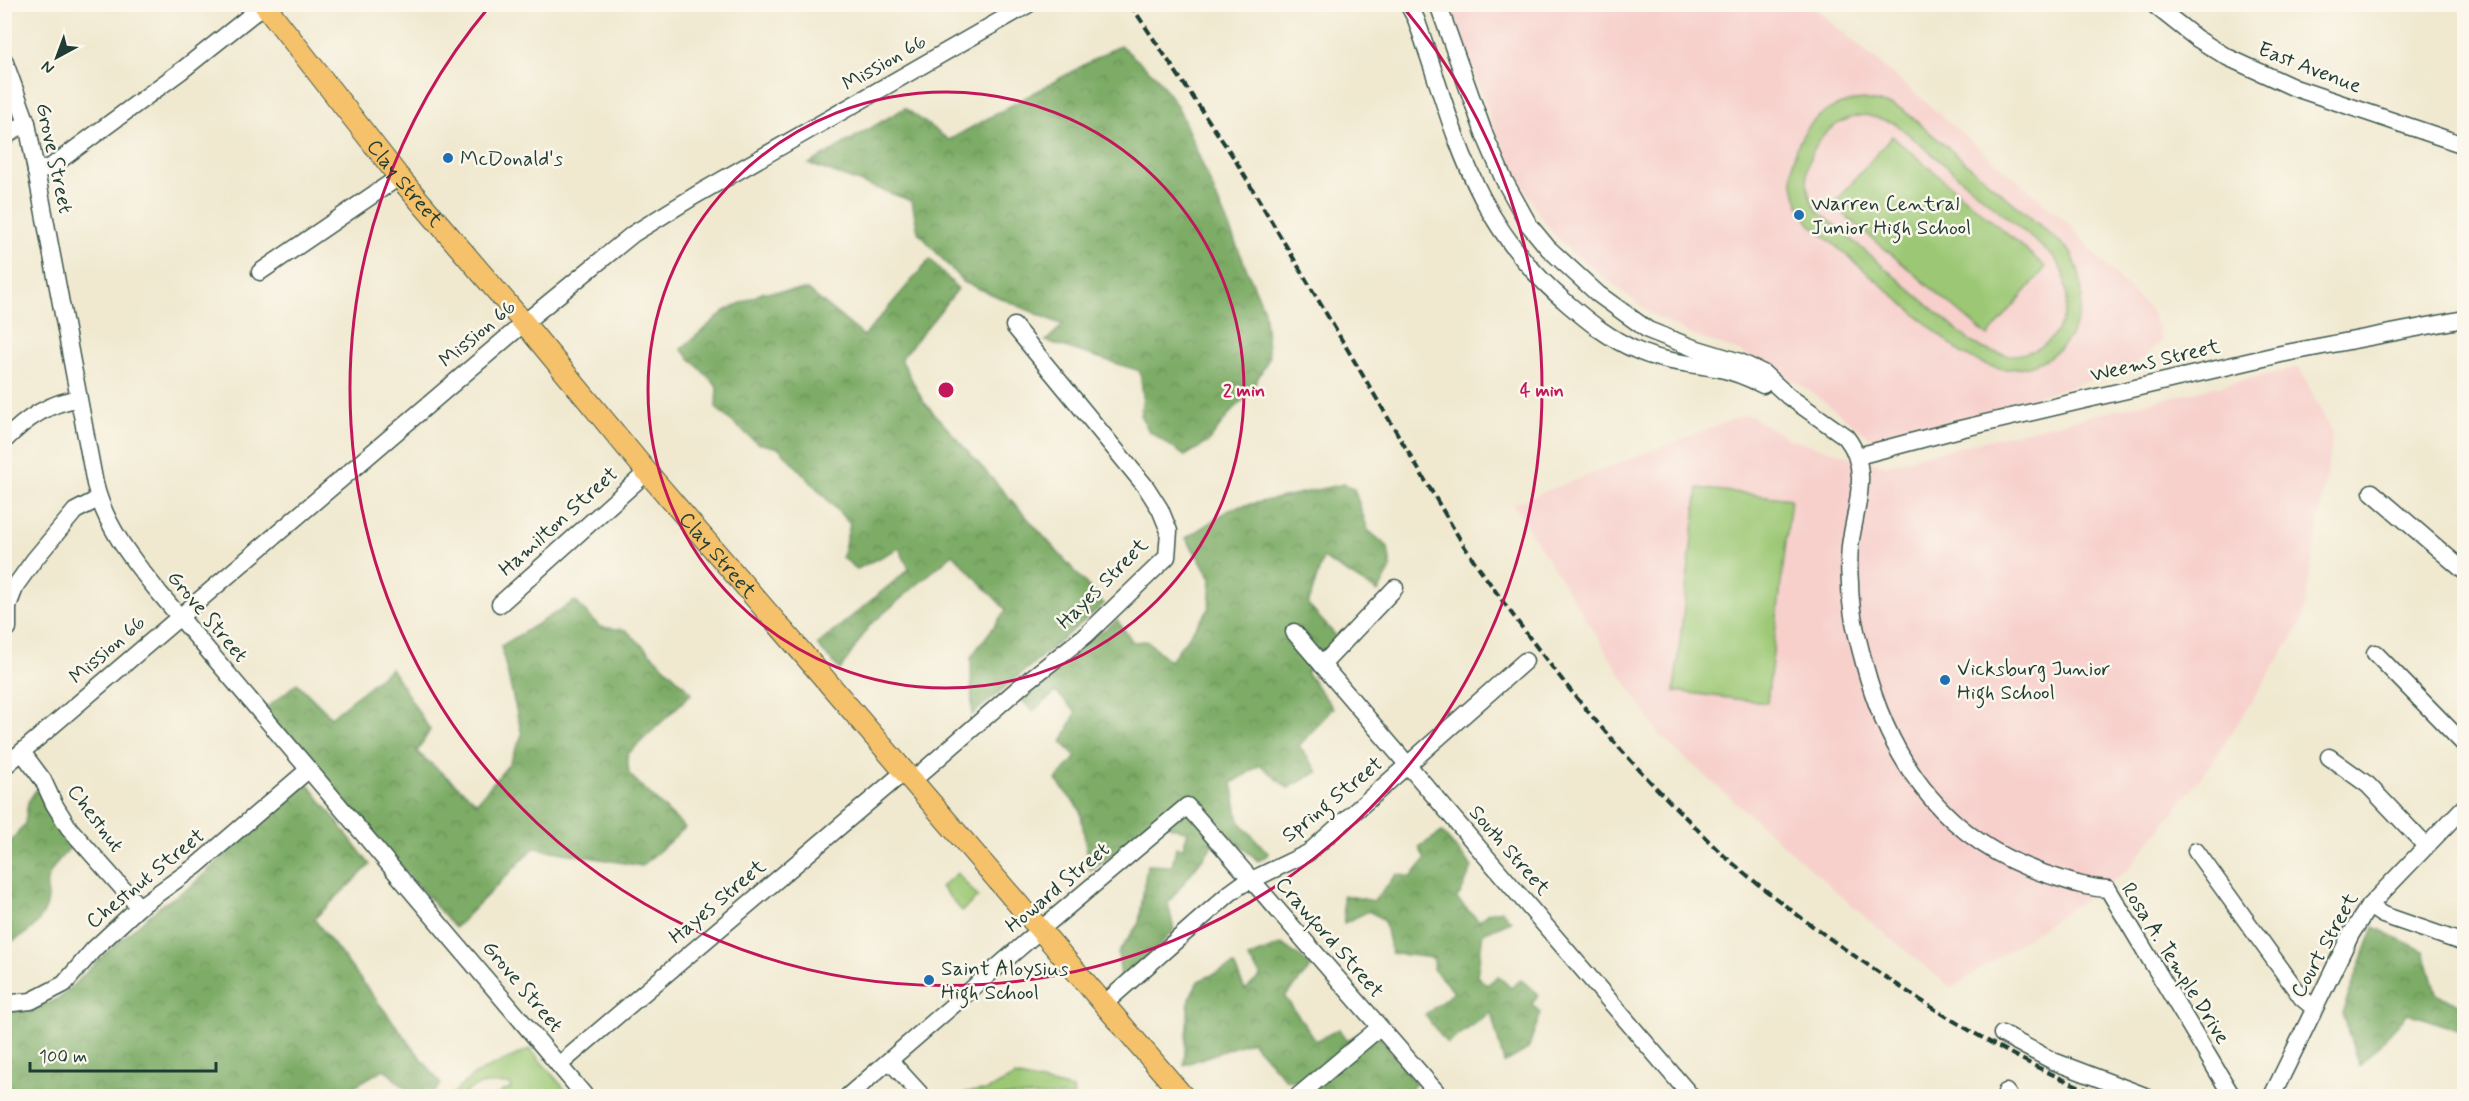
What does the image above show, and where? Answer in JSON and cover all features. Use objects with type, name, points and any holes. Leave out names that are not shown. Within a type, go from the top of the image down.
[{"type":"main road","name":"Clay Street","points":[[264,5],[399,177],[524,323],[646,472],[1183,1096]]},
{"type":"street","name":"Mission 66","points":[[4,767],[604,256],[657,219],[1029,4]]},
{"type":"street","points":[[1408,4],[1424,43],[1464,161],[1479,194],[1506,240],[1548,287],[1614,339],[1637,351],[1658,359],[1722,369],[1749,378],[1788,396]]},
{"type":"street","points":[[1438,4],[1481,126],[1504,180],[1529,225],[1548,248],[1599,294],[1648,330],[1691,347],[1740,362],[1763,373],[1788,396],[1846,437],[1858,456]]},
{"type":"street","name":"East Avenue","points":[[2153,4],[2196,38],[2246,66],[2306,92],[2464,145]]},
{"type":"street","points":[[36,172],[52,165],[144,98],[264,5]]},
{"type":"street","name":"Grove Street","points":[[4,60],[27,123],[77,399],[98,499],[119,540],[135,563],[308,770],[585,1096]]},
{"type":"street","points":[[4,139],[12,131],[27,123]]},
{"type":"street","points":[[260,272],[399,177]]},
{"type":"street","name":"Weems Street","points":[[1858,456],[1960,429],[2281,354],[2464,319]]},
{"type":"street","name":"Hayes Street","points":[[560,1065],[908,776],[1086,635],[1167,557],[1169,531],[1160,508],[1151,494],[1014,326]]},
{"type":"street","points":[[4,441],[40,410],[55,403],[77,399]]},
{"type":"street","name":"Rosa A. Temple Drive","points":[[1858,456],[1861,484],[1850,547],[1852,614],[1871,691],[1903,760],[1921,787],[1944,813],[1986,846],[2010,860],[2042,873],[2090,888],[2108,889],[2232,1096]]},
{"type":"street","name":"Hamilton Street","points":[[500,604],[646,472]]},
{"type":"street","points":[[2372,492],[2464,572]]},
{"type":"street","points":[[8,628],[8,606],[22,576],[75,511],[98,499]]},
{"type":"street","points":[[1322,665],[1395,588]]},
{"type":"street","name":"South Street","points":[[1294,632],[1691,1096]]},
{"type":"street","points":[[2375,653],[2464,744]]},
{"type":"street","name":"Spring Street","points":[[1104,1004],[1230,893],[1308,853],[1525,662]]},
{"type":"street","name":"Chestnut","points":[[22,752],[43,780],[69,828],[139,908]]},
{"type":"street","points":[[2329,757],[2368,785],[2426,846]]},
{"type":"street","name":"Chestnut Street","points":[[4,1000],[13,1003],[31,1001],[64,984],[94,949],[139,908],[196,866],[308,770]]},
{"type":"street","name":"Crawford Street","points":[[1187,806],[1440,1096]]},
{"type":"street","name":"Howard Street","points":[[848,1096],[1187,806]]},
{"type":"street","name":"Court Street","points":[[2272,1096],[2351,934],[2369,906],[2464,807]]},
{"type":"street","points":[[2196,851],[2302,998],[2314,1008]]},
{"type":"street","points":[[2369,906],[2383,915],[2464,943]]},
{"type":"street","points":[[1298,1096],[1379,1028]]},
{"type":"street","points":[[2002,1034],[2053,1061],[2145,1096]]},
{"type":"street","points":[[890,1061],[922,1096]]},
{"type":"shaded area","name":"Warren Central Junior High School","points":[[1450,5],[1811,5],[2069,224],[2102,262],[2152,312],[2162,341],[2132,368],[1890,440],[1869,437],[1809,390],[1780,373],[1739,351],[1694,336],[1650,313],[1569,250],[1553,233],[1533,205],[1493,126]]},
{"type":"shaded area","name":"Vicksburg Junior High School","points":[[2299,367],[2333,433],[2302,623],[2212,763],[2127,871],[1952,988],[1880,930],[1660,736],[1513,504],[1747,414],[1789,439],[1886,466],[1924,455]]},
{"type":"green space","points":[[1120,45],[1157,77],[1179,109],[1264,310],[1269,358],[1249,394],[1231,412],[1208,442],[1185,456],[1149,431],[1140,415],[1143,397],[1140,371],[1046,341],[1063,325],[963,282],[918,232],[912,201],[809,164],[905,108],[949,140]]},
{"type":"green space","points":[[1863,100],[1892,105],[1903,110],[2069,250],[2078,270],[2082,290],[2080,310],[2074,328],[2064,344],[2049,357],[2031,365],[2003,369],[1978,362],[1961,353],[1810,224],[1799,205],[1793,185],[1793,164],[1798,145],[1808,128],[1822,114],[1841,104]],"holes":[[[1865,115],[1895,123],[2055,258],[2063,273],[2067,304],[2056,332],[2046,343],[2032,351],[2015,355],[1997,353],[1976,345],[1816,209],[1809,194],[1807,178],[1814,148],[1823,136],[1835,126]]]},
{"type":"green space","points":[[1892,136],[2046,267],[1988,336],[1833,205]]},
{"type":"green space","points":[[930,259],[958,289],[901,359],[923,401],[1104,604],[972,715],[971,657],[1006,610],[953,554],[870,625],[840,670],[817,645],[909,569],[899,548],[857,569],[842,557],[850,524],[779,448],[757,443],[716,408],[717,386],[681,349],[725,311],[764,292],[808,290],[864,336]]},
{"type":"green space","points":[[1344,484],[1354,489],[1368,530],[1388,547],[1391,568],[1378,592],[1323,558],[1308,605],[1339,639],[1306,672],[1333,708],[1299,746],[1318,772],[1288,788],[1260,765],[1232,783],[1239,821],[1269,854],[1258,861],[1229,836],[1212,846],[1168,903],[1174,930],[1122,985],[1118,953],[1139,923],[1147,865],[1172,866],[1176,847],[1183,848],[1188,832],[1160,823],[1090,870],[1080,810],[1056,780],[1076,757],[1062,742],[1076,712],[1056,692],[1033,711],[1018,696],[1117,620],[1133,642],[1147,641],[1170,661],[1209,609],[1211,578],[1186,538],[1232,508]]},
{"type":"green space","points":[[1698,488],[1791,499],[1767,703],[1674,691]]},
{"type":"green space","points":[[575,601],[600,627],[626,630],[692,693],[627,755],[629,774],[685,828],[642,866],[534,848],[455,928],[264,710],[297,683],[331,717],[391,668],[430,730],[417,752],[477,802],[509,764],[522,735],[501,646]]},
{"type":"green space","points":[[306,781],[370,865],[314,919],[441,1084],[433,1094],[413,1096],[384,1069],[337,1096],[5,1096],[4,1008],[28,1012],[60,998],[108,951],[159,907],[190,887]]},
{"type":"green space","points":[[36,790],[45,796],[74,844],[51,871],[47,883],[46,908],[38,922],[20,937],[5,944],[4,850],[25,824],[28,802]]},
{"type":"green space","points":[[1442,832],[1472,867],[1461,893],[1456,898],[1479,921],[1488,913],[1501,910],[1511,921],[1483,933],[1477,976],[1487,985],[1498,976],[1511,988],[1521,980],[1538,994],[1532,1004],[1541,1013],[1528,1049],[1504,1063],[1491,1012],[1447,1044],[1425,1015],[1454,992],[1433,969],[1434,958],[1391,953],[1384,920],[1369,911],[1344,923],[1343,895],[1374,901],[1397,874],[1411,877],[1425,860],[1419,847]]},
{"type":"green space","points":[[957,873],[978,897],[962,911],[941,887]]},
{"type":"green space","points":[[2374,927],[2424,951],[2436,994],[2464,1006],[2464,1032],[2408,1013],[2359,1066],[2342,1013]]},
{"type":"green space","points":[[1282,944],[1312,966],[1285,997],[1316,1041],[1339,1029],[1346,1041],[1372,1026],[1416,1084],[1402,1096],[1319,1096],[1308,1082],[1286,1080],[1251,1041],[1184,1065],[1189,999],[1198,981],[1234,965],[1245,990],[1261,976],[1248,958]]},
{"type":"green space","points":[[530,1049],[571,1096],[496,1096],[511,1089],[510,1084],[484,1084],[472,1088],[464,1096],[450,1096],[475,1074]]},
{"type":"green space","points":[[1015,1076],[1073,1089],[1074,1096],[958,1096],[967,1092],[986,1091]]},
{"type":"railway","points":[[1130,4],[1234,158],[1464,546],[1540,651],[1593,718],[1651,782],[1723,855],[1832,940],[1971,1031],[2049,1073],[2103,1096]]},
{"type":"place","name":"McDonald's","points":[[448,158]]},
{"type":"place","name":"Warren Central Junior High School","points":[[1799,215]]},
{"type":"place","name":"Vicksburg Junior High School","points":[[1945,680]]},
{"type":"place","name":"Saint Aloysius High School","points":[[929,980]]}]
